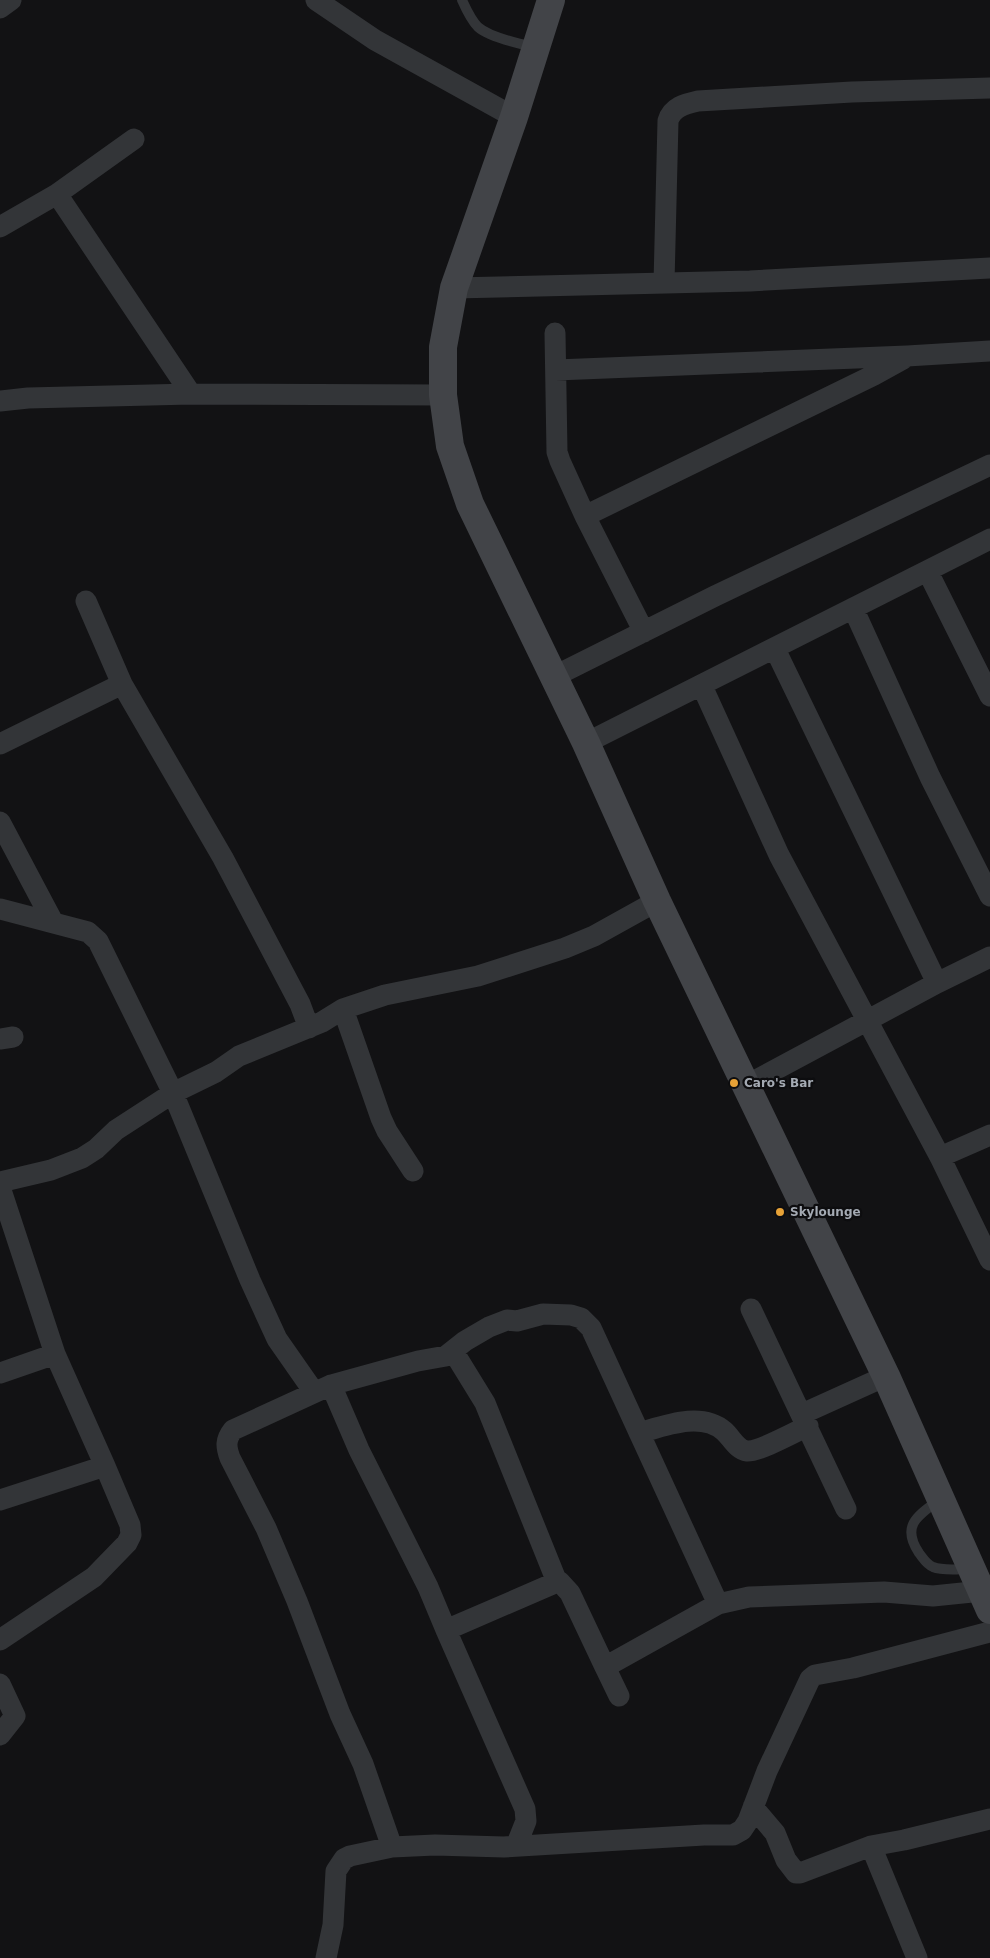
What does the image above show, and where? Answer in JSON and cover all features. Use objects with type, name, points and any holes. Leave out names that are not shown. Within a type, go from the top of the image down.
[{"type":"main road","points":[[551,0],[514,117],[454,288],[443,347],[443,395],[450,446],[470,504],[586,743],[657,901],[886,1376],[981,1590]]},
{"type":"street","points":[[0,8],[11,0]]},
{"type":"street","points":[[316,0],[375,40],[514,117]]},
{"type":"street","points":[[664,283],[668,121],[670,115],[683,104],[698,101],[852,92],[990,88]]},
{"type":"street","points":[[0,227],[57,194],[134,139]]},
{"type":"street","points":[[57,194],[191,394]]},
{"type":"street","points":[[454,288],[750,281],[990,268]]},
{"type":"street","points":[[555,333],[557,452],[585,516],[644,632]]},
{"type":"street","points":[[556,370],[990,351]]},
{"type":"street","points":[[585,516],[874,375],[907,356]]},
{"type":"street","points":[[0,401],[28,398],[191,394],[443,395]]},
{"type":"street","points":[[553,677],[990,465]]},
{"type":"street","points":[[586,743],[928,572],[990,539]]},
{"type":"street","points":[[928,572],[990,696]]},
{"type":"street","points":[[86,601],[122,684],[223,858],[300,1004],[309,1028]]},
{"type":"street","points":[[853,608],[930,777],[990,896]]},
{"type":"street","points":[[775,649],[937,983]]},
{"type":"street","points":[[0,744],[122,684]]},
{"type":"street","points":[[702,686],[779,855],[940,1157],[990,1260]]},
{"type":"street","points":[[0,822],[53,922]]},
{"type":"street","points":[[0,1182],[51,1170],[82,1158],[96,1149],[116,1130],[173,1093],[216,1072],[240,1056],[309,1028],[343,1009],[385,995],[478,976],[565,948],[594,936],[657,901]]},
{"type":"street","points":[[0,908],[88,932],[98,941],[173,1093],[246,1271],[277,1339],[323,1388],[359,1450],[428,1587],[525,1809],[526,1821],[516,1846]]},
{"type":"street","points":[[747,1085],[937,983],[990,957]]},
{"type":"street","points":[[343,1009],[387,1132],[413,1171]]},
{"type":"street","points":[[940,1157],[990,1135]]},
{"type":"street","points":[[0,1187],[55,1354],[130,1525],[131,1535],[127,1543],[94,1577],[0,1640]]},
{"type":"street","points":[[751,1310],[846,1509]]},
{"type":"street","points":[[392,1847],[363,1764],[340,1714],[297,1601],[266,1528],[230,1458],[226,1447],[227,1439],[233,1430],[323,1388],[418,1361],[446,1356],[464,1341],[489,1327],[507,1320],[517,1321],[543,1314],[571,1315],[581,1318],[591,1328],[718,1604]]},
{"type":"street","points":[[452,1351],[485,1403],[556,1582]]},
{"type":"street","points":[[0,1373],[55,1354]]},
{"type":"street","points":[[638,1433],[670,1424],[698,1421],[714,1424],[725,1432],[741,1449],[747,1451],[759,1448],[805,1420],[886,1376]]},
{"type":"street","points":[[0,1500],[105,1466]]},
{"type":"street","points":[[446,1630],[556,1582],[563,1584],[570,1592],[618,1696]]},
{"type":"street","points":[[605,1667],[718,1604],[749,1597],[884,1592],[933,1596],[981,1590]]},
{"type":"street","points":[[326,1958],[333,1925],[336,1871],[339,1864],[350,1856],[392,1847],[435,1845],[516,1846],[704,1834],[733,1836],[742,1830],[810,1679],[815,1675],[853,1668],[990,1632]]},
{"type":"street","points":[[0,1684],[15,1716],[0,1735]]},
{"type":"street","points":[[753,1807],[775,1833],[786,1860],[796,1873],[871,1846],[990,1819]]},
{"type":"street","points":[[871,1846],[917,1958]]},
{"type":"lane","points":[[462,0],[467,12],[478,28],[505,40],[535,48]]},
{"type":"lane","points":[[941,1499],[922,1512],[915,1520],[910,1530],[914,1544],[926,1562],[933,1567],[981,1590]]},
{"type":"place","name":"Caro's Bar","points":[[734,1083]]},
{"type":"place","name":"Skylounge","points":[[780,1212]]}]
